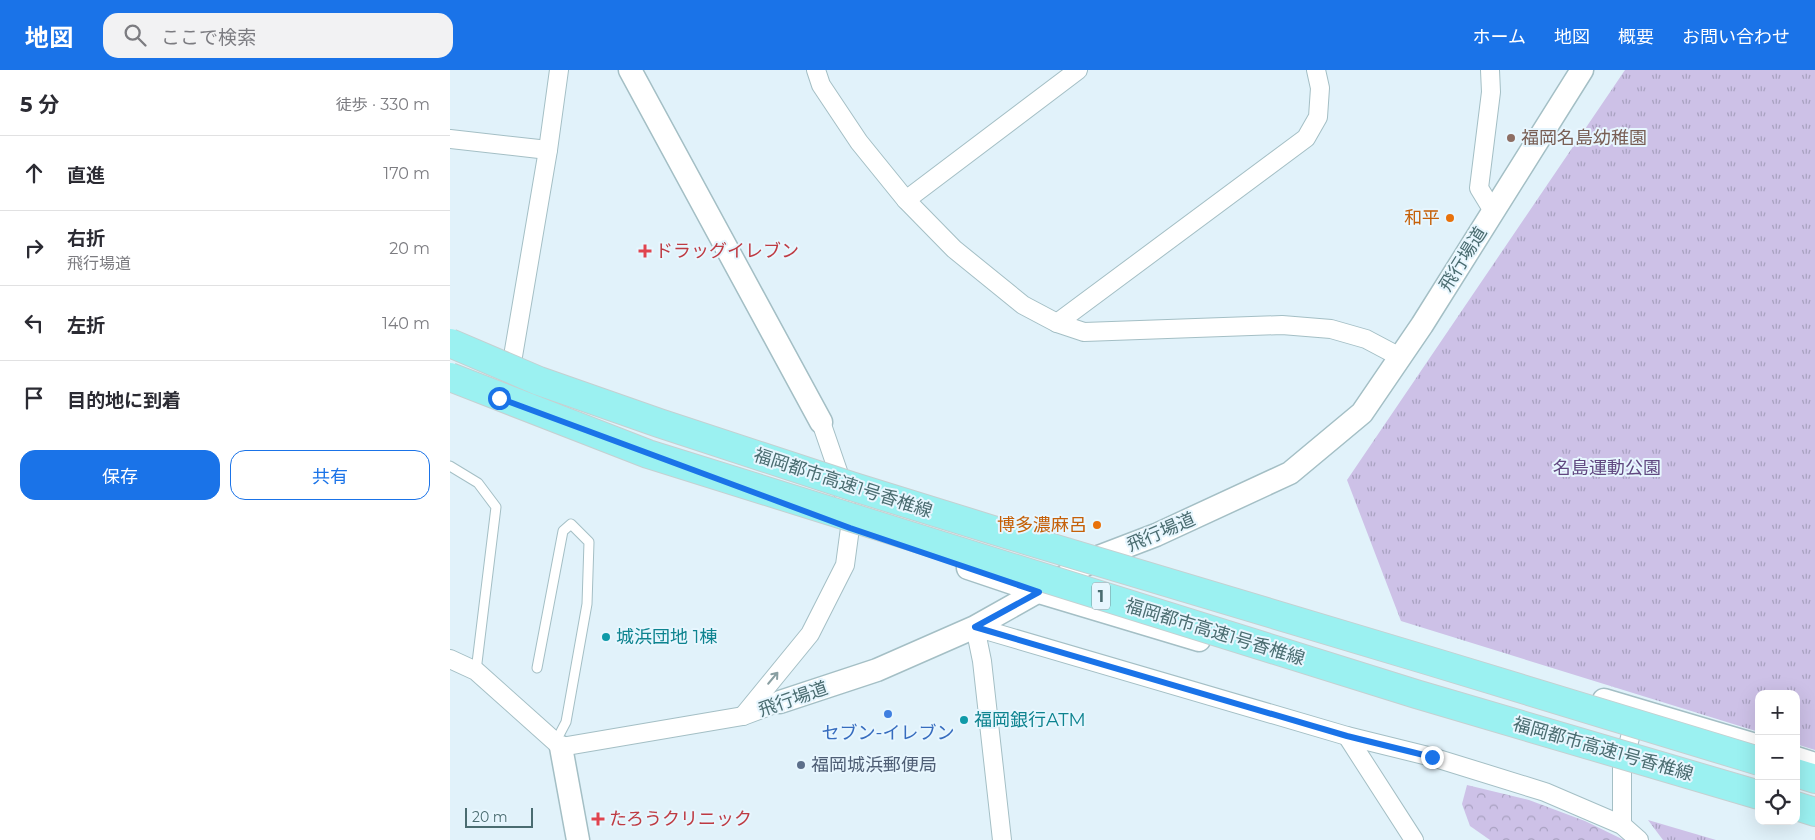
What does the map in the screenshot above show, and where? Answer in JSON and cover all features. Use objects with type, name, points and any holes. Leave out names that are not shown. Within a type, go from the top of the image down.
[{"type":"highway","name":"福岡都市高速1号香椎線","points":[[450,341],[539,381],[659,423],[860,488],[1009,535],[1755,760]]},
{"type":"highway","name":"福岡都市高速1号香椎線","points":[[450,377],[658,457],[1416,694],[1755,794]]},
{"type":"highway","points":[[1800,774],[1815,779]]},
{"type":"highway","points":[[1800,807],[1815,812]]},
{"type":"street","points":[[511,368],[548,150],[559,70]]},
{"type":"street","points":[[630,70],[821,422],[842,484],[850,528],[845,565],[810,634],[743,716]]},
{"type":"street","points":[[816,70],[820,84],[859,142],[906,200],[954,249],[1023,305],[1058,323],[1084,332],[1282,326],[1331,329],[1366,339],[1400,357]]},
{"type":"street","points":[[1058,323],[1306,138],[1318,117],[1320,88],[1316,70]]},
{"type":"street","points":[[1490,70],[1491,92],[1479,188],[1493,211]]},
{"type":"street","name":"飛行場道","points":[[558,744],[743,716],[877,670],[975,627],[1101,556],[1156,535],[1290,473],[1362,413],[1400,357],[1582,70]]},
{"type":"street","points":[[906,200],[1074,71]]},
{"type":"street","points":[[450,139],[548,150]]},
{"type":"street","points":[[450,341],[511,368],[705,439],[842,484],[897,492],[1101,556],[1755,745]]},
{"type":"street","points":[[450,377],[499,398],[850,528],[1039,592],[1622,769],[1755,806]]},
{"type":"street","points":[[1002,840],[982,661],[975,627],[1347,736],[1432,757],[1545,792],[1622,825],[1639,840]]},
{"type":"street","points":[[450,660],[476,671],[558,744],[578,840]]},
{"type":"street","points":[[1622,825],[1622,769],[1638,710]]},
{"type":"street","points":[[1347,736],[1414,840]]},
{"type":"street","points":[[1800,759],[1815,764]]},
{"type":"street","points":[[1800,818],[1815,822]]},
{"type":"lane","points":[[450,466],[478,482],[496,507],[476,671]]},
{"type":"lane","points":[[537,668],[563,531],[571,524],[589,542],[587,604],[566,722],[558,744]]},
{"type":"green space","name":"名島運動公園","points":[[1625,70],[1815,70],[1815,750],[1800,745],[1800,690],[1755,690],[1755,731],[1401,621],[1347,480]]},
{"type":"green space","points":[[1467,785],[1529,800],[1585,821],[1624,840],[1490,840],[1470,826],[1462,804]]},
{"type":"green space","points":[[1648,820],[1716,840],[1663,840]]},
{"type":"place","name":"福岡名島幼稚園","points":[[1511,138]]},
{"type":"place","name":"和平","points":[[1450,218]]},
{"type":"place","name":"ドラッグイレブン","points":[[645,251]]},
{"type":"place","name":"博多濃麻呂","points":[[1097,525]]},
{"type":"place","name":"城浜団地 1棟","points":[[606,637]]},
{"type":"place","name":"セブン-イレブン","points":[[888,714]]},
{"type":"place","name":"福岡銀行ATM","points":[[964,720]]},
{"type":"place","name":"福岡城浜郵便局","points":[[801,765]]},
{"type":"place","name":"たろうクリニック","points":[[598,819]]},
{"type":"route","points":[[499,398],[850,528],[1039,592],[975,627],[1347,736],[1432,757]]}]
